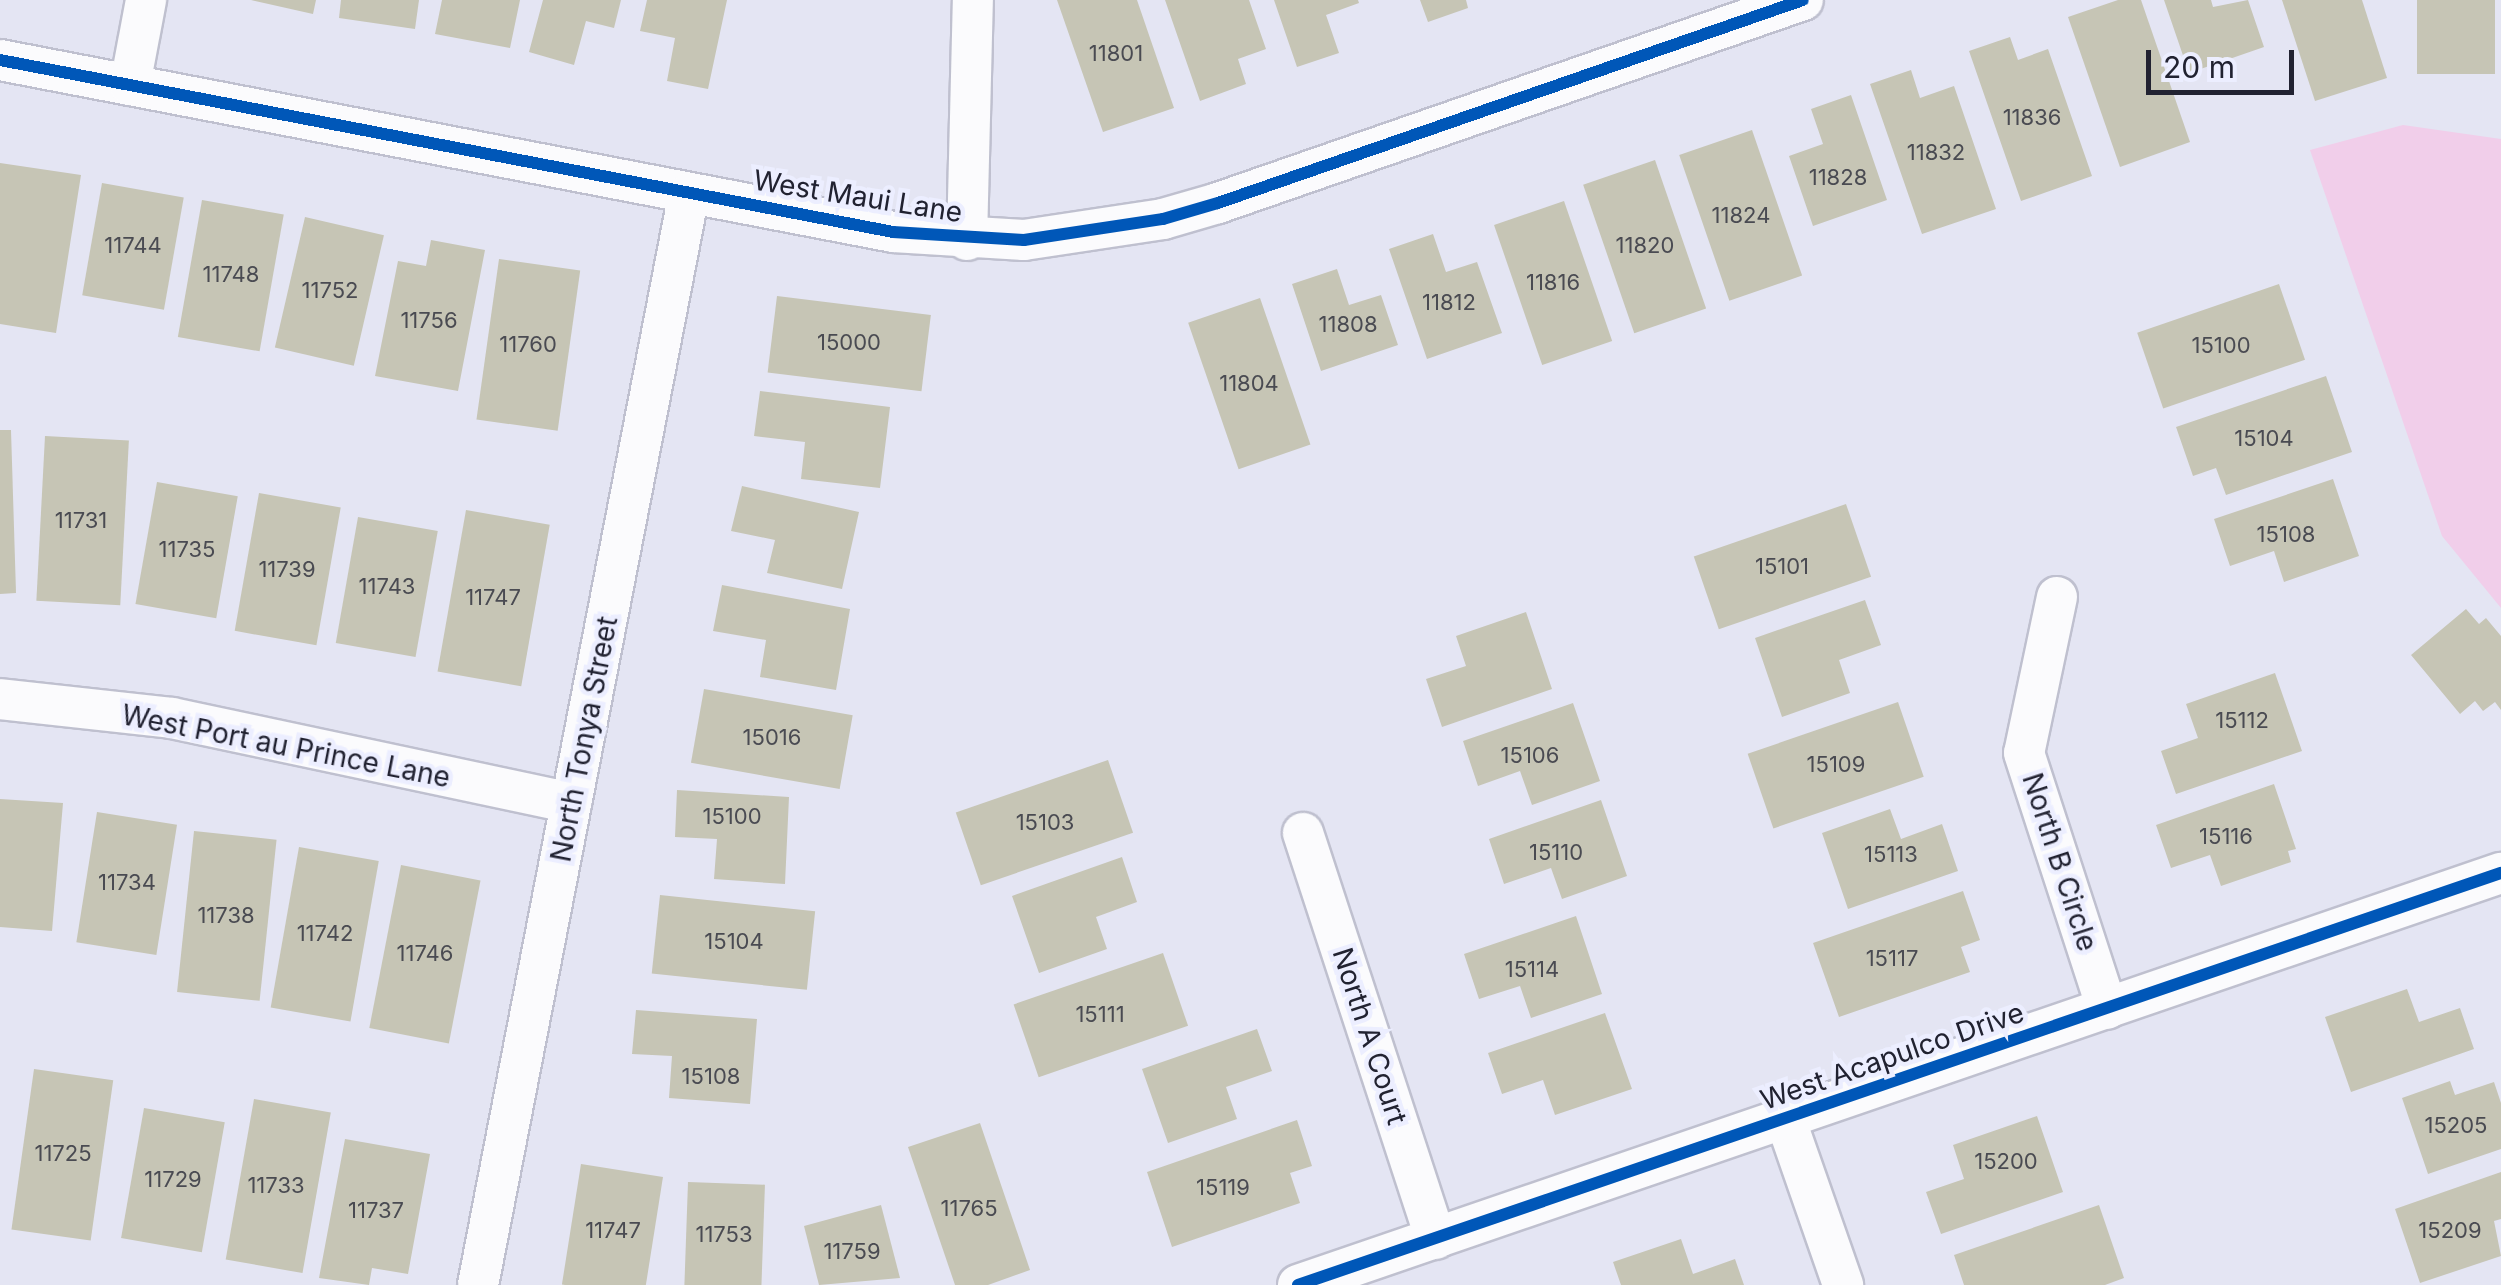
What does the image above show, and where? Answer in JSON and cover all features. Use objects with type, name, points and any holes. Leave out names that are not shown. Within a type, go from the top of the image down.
[{"type":"street","points":[[130,85],[146,0]]},
{"type":"street","points":[[967,240],[973,0]]},
{"type":"street","name":"West Maui Lane","points":[[0,60],[689,193],[967,240],[1024,240],[1163,219],[1804,0]]},
{"type":"street","name":"North Tonya Street","points":[[478,1285],[689,193]]},
{"type":"street","name":"North B Circle","points":[[2058,597],[2024,752],[2107,1010]]},
{"type":"street","name":"West Port au Prince Lane","points":[[0,699],[172,718],[571,803]]},
{"type":"street","name":"North A Court","points":[[1303,833],[1436,1238]]},
{"type":"street","name":"West Acapulco Drive","points":[[1298,1285],[2501,873]]},
{"type":"street","points":[[1785,1118],[1843,1285]]},
{"type":"shaded area","points":[[2403,125],[2501,139],[2501,608],[2442,536],[2310,150]]},
{"type":"building","points":[[251,0],[316,0],[313,14]]},
{"type":"building","points":[[341,0],[419,0],[415,29],[339,18]]},
{"type":"building","points":[[442,0],[520,0],[510,48],[435,34]]},
{"type":"building","points":[[543,0],[621,0],[614,28],[586,21],[574,65],[529,52]]},
{"type":"building","points":[[647,0],[727,0],[708,89],[667,81],[675,38],[640,31]]},
{"type":"building","points":[[1057,0],[1137,0],[1174,108],[1103,132]]},
{"type":"building","points":[[1165,0],[1249,0],[1266,49],[1238,59],[1246,84],[1200,101]]},
{"type":"building","points":[[1274,0],[1359,3],[1326,15],[1339,53],[1297,67]]},
{"type":"building","points":[[1420,0],[1466,0],[1468,8],[1428,22]]},
{"type":"building","points":[[2118,0],[2141,0],[2190,142],[2120,167],[2068,17]]},
{"type":"building","points":[[2164,0],[2211,0],[2213,7],[2248,0],[2264,47],[2189,73]]},
{"type":"building","points":[[2282,0],[2362,0],[2387,78],[2315,101]]},
{"type":"building","points":[[2417,0],[2495,0],[2495,74],[2417,74]]},
{"type":"building","points":[[2010,37],[2018,60],[2048,49],[2092,176],[2021,201],[1969,51]]},
{"type":"building","points":[[1911,70],[1920,98],[1954,86],[1996,209],[1922,234],[1870,84]]},
{"type":"building","points":[[1851,95],[1887,200],[1813,226],[1789,156],[1823,144],[1811,109]]},
{"type":"building","points":[[1752,130],[1802,276],[1729,301],[1679,155]]},
{"type":"building","points":[[1655,160],[1706,308],[1634,333],[1583,185]]},
{"type":"building","points":[[0,163],[81,175],[56,333],[0,324]]},
{"type":"building","points":[[102,183],[184,197],[164,310],[82,295]]},
{"type":"building","points":[[202,200],[284,214],[260,351],[178,337]]},
{"type":"building","points":[[1564,201],[1612,341],[1542,365],[1494,225]]},
{"type":"building","points":[[305,217],[384,235],[354,366],[275,348]]},
{"type":"building","points":[[1433,234],[1446,272],[1477,262],[1502,333],[1427,359],[1389,249]]},
{"type":"building","points":[[431,240],[485,250],[458,391],[375,376],[398,261],[426,266]]},
{"type":"building","points":[[499,259],[580,270],[558,431],[476,419]]},
{"type":"building","points":[[1337,269],[1349,305],[1381,295],[1398,345],[1321,371],[1292,284]]},
{"type":"building","points":[[2279,284],[2305,360],[2163,408],[2137,333]]},
{"type":"building","points":[[777,296],[931,315],[921,391],[768,372]]},
{"type":"building","points":[[1260,298],[1310,445],[1239,469],[1188,323]]},
{"type":"building","points":[[2326,376],[2352,452],[2226,495],[2216,468],[2193,476],[2176,427]]},
{"type":"building","points":[[760,391],[890,407],[880,488],[801,479],[805,442],[754,436]]},
{"type":"building","points":[[0,430],[11,430],[16,593],[0,594]]},
{"type":"building","points":[[45,436],[129,440],[120,605],[36,601]]},
{"type":"building","points":[[2333,479],[2359,556],[2284,582],[2274,551],[2230,566],[2214,519]]},
{"type":"building","points":[[157,482],[238,496],[216,618],[135,604]]},
{"type":"building","points":[[742,486],[859,512],[842,589],[767,573],[775,540],[731,531]]},
{"type":"building","points":[[259,493],[341,507],[316,645],[235,631]]},
{"type":"building","points":[[1846,504],[1871,577],[1719,629],[1694,556]]},
{"type":"building","points":[[466,510],[550,525],[521,686],[438,672]]},
{"type":"building","points":[[358,517],[438,531],[416,657],[336,643]]},
{"type":"building","points":[[722,585],[850,609],[836,690],[760,677],[766,640],[713,631]]},
{"type":"building","points":[[1865,600],[1881,645],[1839,660],[1850,693],[1782,717],[1755,638]]},
{"type":"building","points":[[2466,609],[2479,624],[2486,618],[2501,636],[2501,710],[2495,702],[2483,711],[2475,701],[2460,714],[2411,655]]},
{"type":"building","points":[[1526,612],[1552,689],[1442,727],[1426,679],[1466,666],[1456,636]]},
{"type":"building","points":[[2275,673],[2302,751],[2176,794],[2161,751],[2198,738],[2186,704]]},
{"type":"building","points":[[704,689],[853,715],[840,789],[691,763]]},
{"type":"building","points":[[1898,702],[1924,777],[1773,828],[1748,754]]},
{"type":"building","points":[[1573,703],[1600,781],[1532,805],[1520,771],[1478,786],[1463,741]]},
{"type":"building","points":[[1108,760],[1133,833],[981,885],[956,812]]},
{"type":"building","points":[[2274,784],[2296,849],[2288,851],[2291,862],[2221,886],[2210,855],[2171,868],[2156,825]]},
{"type":"building","points":[[677,790],[789,797],[785,884],[714,879],[717,839],[675,837]]},
{"type":"building","points":[[0,799],[63,803],[52,931],[0,927]]},
{"type":"building","points":[[1601,800],[1627,876],[1562,899],[1551,868],[1504,884],[1489,839]]},
{"type":"building","points":[[1890,809],[1901,839],[1942,824],[1958,871],[1848,909],[1822,833]]},
{"type":"building","points":[[97,812],[177,825],[156,955],[76,942]]},
{"type":"building","points":[[194,831],[277,840],[260,1001],[177,992]]},
{"type":"building","points":[[299,847],[379,861],[350,1022],[271,1008]]},
{"type":"building","points":[[1122,857],[1137,902],[1096,917],[1107,949],[1039,973],[1012,896]]},
{"type":"building","points":[[401,865],[481,880],[449,1043],[369,1028]]},
{"type":"building","points":[[1963,891],[1980,940],[1961,947],[1970,972],[1839,1017],[1813,943]]},
{"type":"building","points":[[660,895],[815,911],[807,990],[652,974]]},
{"type":"building","points":[[1576,916],[1602,994],[1531,1018],[1520,986],[1479,999],[1464,954]]},
{"type":"building","points":[[1163,953],[1188,1026],[1039,1077],[1014,1004]]},
{"type":"building","points":[[2407,989],[2419,1022],[2460,1008],[2474,1049],[2351,1092],[2325,1017]]},
{"type":"building","points":[[636,1010],[757,1019],[750,1104],[669,1098],[672,1056],[632,1054]]},
{"type":"building","points":[[1605,1013],[1632,1089],[1555,1115],[1543,1080],[1502,1094],[1488,1053]]},
{"type":"building","points":[[1257,1029],[1272,1071],[1226,1087],[1237,1119],[1168,1143],[1142,1069]]},
{"type":"building","points":[[34,1069],[113,1080],[91,1241],[11,1229]]},
{"type":"building","points":[[2450,1081],[2455,1095],[2494,1082],[2501,1103],[2501,1149],[2428,1174],[2402,1098]]},
{"type":"building","points":[[254,1099],[331,1113],[303,1273],[226,1260]]},
{"type":"building","points":[[144,1108],[225,1122],[202,1252],[121,1238]]},
{"type":"building","points":[[2037,1116],[2063,1192],[1941,1234],[1926,1192],[1964,1179],[1953,1145]]},
{"type":"building","points":[[1297,1120],[1312,1166],[1290,1173],[1300,1203],[1172,1247],[1147,1172]]},
{"type":"building","points":[[980,1123],[1030,1270],[988,1285],[955,1285],[908,1147]]},
{"type":"building","points":[[345,1139],[430,1154],[408,1274],[372,1268],[369,1285],[319,1278]]},
{"type":"building","points":[[581,1164],[663,1177],[646,1285],[562,1284]]},
{"type":"building","points":[[2501,1172],[2501,1219],[2494,1221],[2501,1256],[2420,1283],[2395,1209]]},
{"type":"building","points":[[688,1182],[765,1185],[761,1285],[684,1285]]},
{"type":"building","points":[[881,1205],[900,1278],[819,1285],[804,1226]]},
{"type":"building","points":[[2099,1205],[2124,1278],[2105,1285],[1964,1285],[1954,1255]]},
{"type":"building","points":[[1681,1239],[1693,1274],[1735,1259],[1744,1285],[1621,1285],[1613,1262]]},
{"type":"cycle path","points":[[0,60],[893,232],[1024,240],[1163,219],[1218,203],[1803,0]]},
{"type":"cycle path","points":[[1298,1285],[2501,873]]}]
